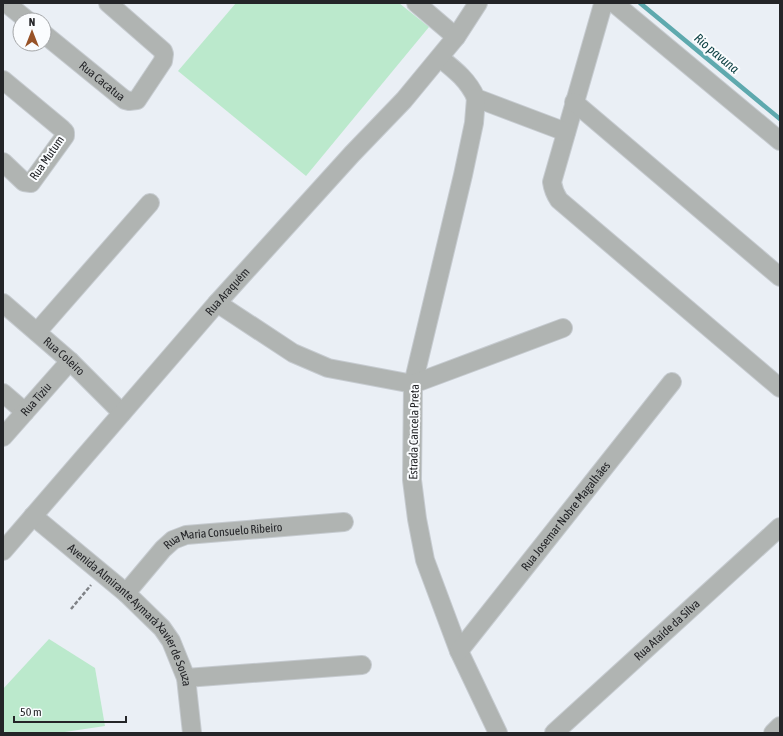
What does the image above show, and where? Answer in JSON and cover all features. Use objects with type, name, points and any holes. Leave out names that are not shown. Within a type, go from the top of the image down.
[{"type":"street","points":[[6,3],[17,12]]},
{"type":"street","name":"Rua Cacatua","points":[[52,41],[125,100],[137,100],[163,61],[164,54],[163,51],[108,3]]},
{"type":"street","points":[[416,3],[456,37]]},
{"type":"street","name":"Rua Araquém","points":[[3,551],[217,302],[352,154],[404,100],[440,58],[456,37],[478,3]]},
{"type":"street","points":[[605,3],[602,8],[574,102],[552,182],[553,189],[559,200],[780,388]]},
{"type":"street","points":[[614,3],[780,141]]},
{"type":"street","points":[[440,58],[470,86],[476,98],[566,132]]},
{"type":"street","name":"Rua Mutum","points":[[3,80],[65,132],[65,136],[31,183],[24,182],[3,162]]},
{"type":"street","name":"Estrada Cancela Preta","points":[[476,98],[474,122],[463,175],[413,384],[412,480],[417,519],[425,560],[459,651],[498,733]]},
{"type":"street","points":[[574,102],[780,277]]},
{"type":"street","points":[[37,332],[150,203]]},
{"type":"street","points":[[217,302],[293,353],[328,368],[413,384],[563,328]]},
{"type":"street","name":"Rua Coleiro","points":[[3,303],[70,361],[122,413]]},
{"type":"street","name":"Rua Tiziu","points":[[3,437],[70,361]]},
{"type":"street","name":"Rua Josemar Nobre Magalhães","points":[[459,651],[672,382]]},
{"type":"street","points":[[3,394],[25,412]]},
{"type":"street","name":"Avenida Almirante Aymará Xavier de Souza","points":[[33,516],[126,593],[162,628],[171,641],[186,678],[192,733]]},
{"type":"street","name":"Rua Maria Consuelo Ribeiro","points":[[126,593],[163,549],[173,540],[186,535],[344,522]]},
{"type":"street","name":"Rua Ataíde da Silva","points":[[554,733],[780,527]]},
{"type":"street","points":[[186,678],[362,665]]},
{"type":"street","points":[[773,733],[780,726]]},
{"type":"path","points":[[71,609],[101,573]]},
{"type":"green space","points":[[236,3],[399,3],[429,27],[306,176],[178,71]]},
{"type":"green space","points":[[49,639],[95,668],[105,726],[58,733],[3,733],[3,689]]},
{"type":"waterway","name":"Rio pavuna","points":[[640,3],[780,119]]}]
